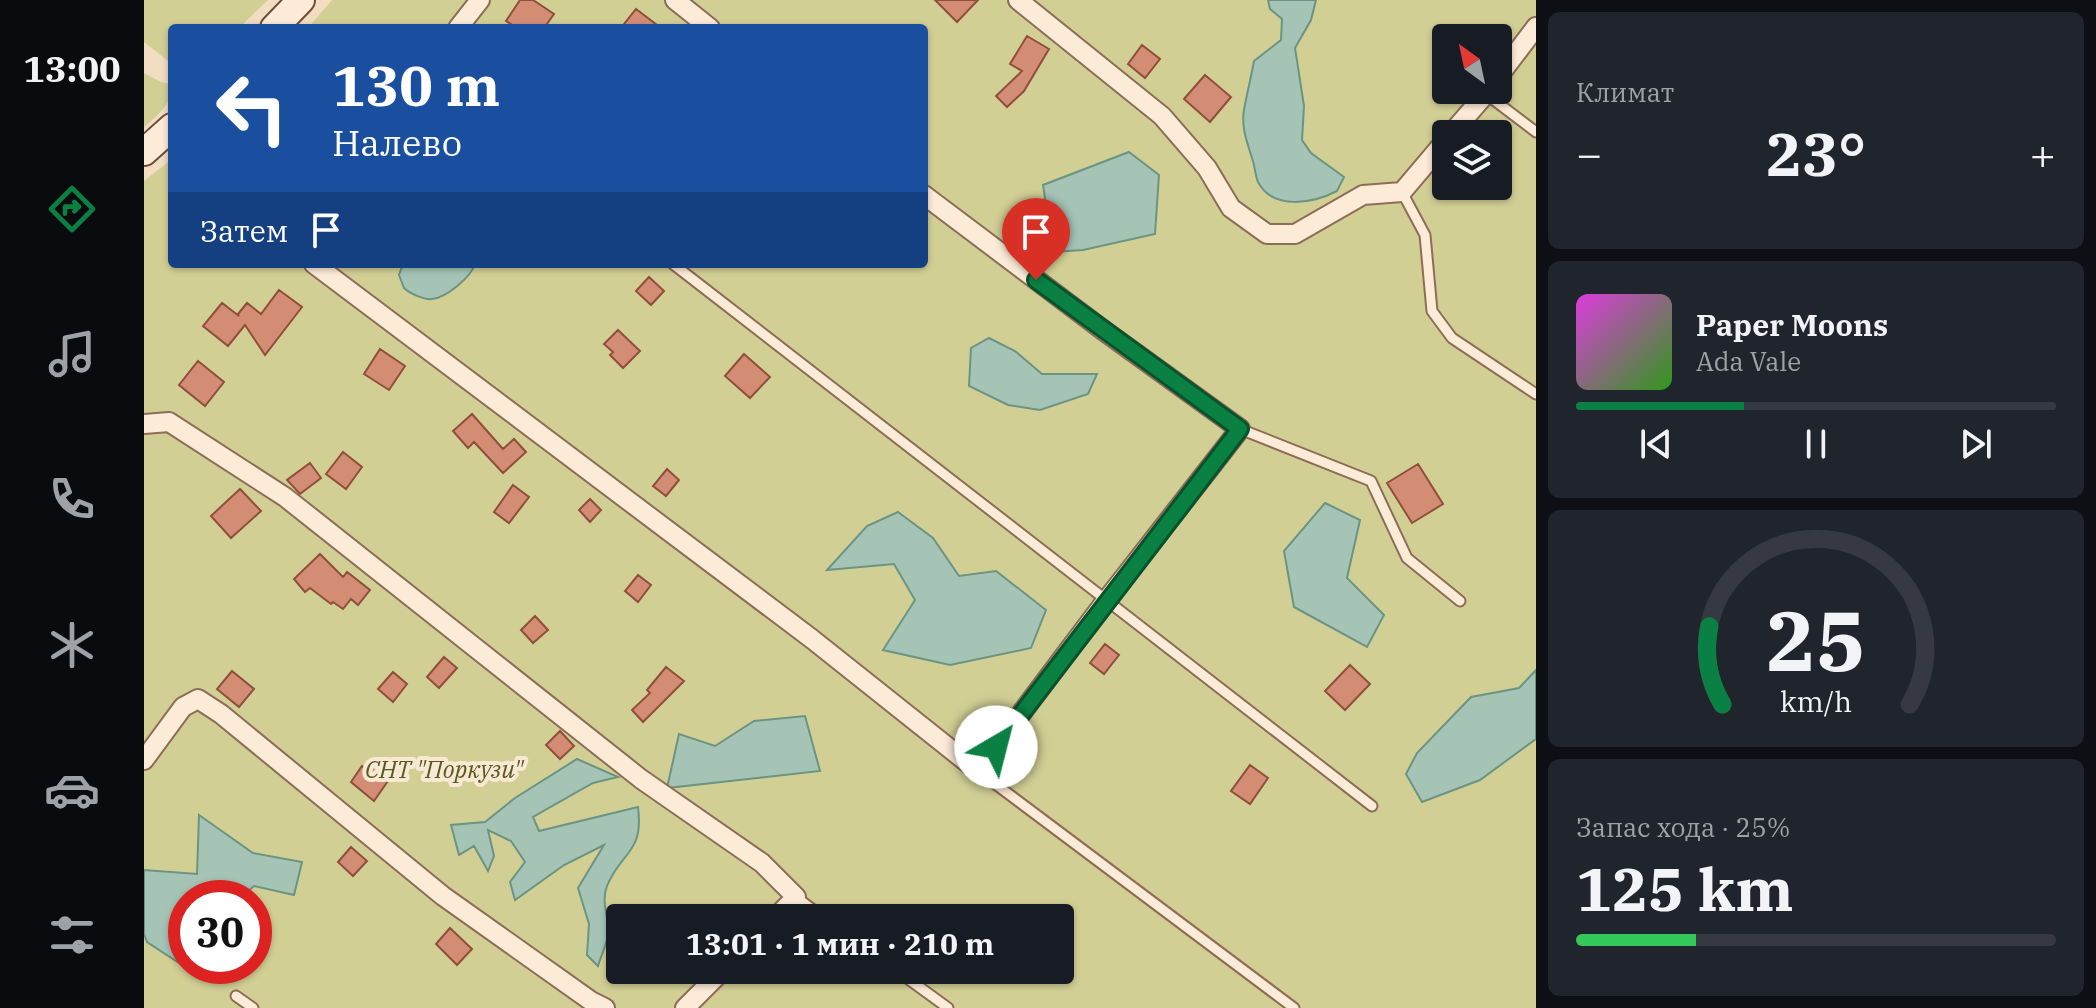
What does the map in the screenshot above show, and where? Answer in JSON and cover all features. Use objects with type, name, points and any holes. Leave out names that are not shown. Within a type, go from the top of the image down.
[{"type":"main road","points":[[278,24],[301,0]]},
{"type":"main road","points":[[144,152],[168,131]]},
{"type":"street","points":[[461,24],[480,0]]},
{"type":"street","points":[[675,0],[705,24]]},
{"type":"street","points":[[1018,0],[1162,116],[1207,168],[1231,208],[1267,234],[1295,234],[1363,195],[1402,192],[1432,157]]},
{"type":"street","points":[[1512,59],[1536,27]]},
{"type":"street","points":[[1463,120],[1477,104]]},
{"type":"street","points":[[319,268],[812,639],[978,771],[1240,429],[928,198]]},
{"type":"street","points":[[144,424],[169,422],[285,497],[641,779],[762,863],[796,897],[789,904]]},
{"type":"street","points":[[144,760],[183,707],[198,699],[221,714],[443,896],[605,1008]]},
{"type":"street","points":[[685,1008],[709,984]]},
{"type":"lane","points":[[1502,104],[1536,132]]},
{"type":"lane","points":[[1402,192],[1425,235],[1432,311],[1452,338],[1536,394]]},
{"type":"lane","points":[[678,268],[1372,806]]},
{"type":"lane","points":[[1240,429],[1371,481],[1407,558],[1460,601]]},
{"type":"lane","points":[[978,771],[1294,1008]]},
{"type":"lane","points":[[796,897],[805,904]]},
{"type":"lane","points":[[915,984],[948,1008]]},
{"type":"lane","points":[[236,996],[253,1008]]},
{"type":"green space","points":[[144,0],[268,0],[243,24],[168,24],[168,61],[144,42]]},
{"type":"green space","name":"СНТ \"Поркузи\"","points":[[332,0],[1536,0],[1536,1008],[144,1008],[144,181],[168,162],[168,268],[928,268],[928,24],[311,24]]},
{"type":"green space","points":[[144,73],[168,84],[168,101],[144,127]]},
{"type":"shaded area","points":[[1268,0],[1316,0],[1311,20],[1295,48],[1304,106],[1302,140],[1311,153],[1344,177],[1337,191],[1317,199],[1284,201],[1265,191],[1258,182],[1245,134],[1244,110],[1254,61],[1281,40],[1282,19],[1270,9]]},
{"type":"shaded area","points":[[1129,152],[1159,175],[1155,234],[1083,250],[1053,252],[1043,185]]},
{"type":"shaded area","points":[[402,268],[473,268],[457,286],[438,298],[429,299],[404,288],[399,275]]},
{"type":"shaded area","points":[[989,338],[1015,351],[1042,374],[1097,374],[1088,394],[1040,410],[1008,405],[969,386],[971,348]]},
{"type":"shaded area","points":[[1325,503],[1360,520],[1347,578],[1384,615],[1367,647],[1294,607],[1284,551]]},
{"type":"shaded area","points":[[898,512],[933,538],[959,576],[996,571],[1046,610],[1031,648],[950,665],[883,650],[915,600],[894,564],[827,570],[867,526]]},
{"type":"shaded area","points":[[1536,670],[1536,739],[1480,780],[1422,802],[1406,774],[1417,753],[1471,697],[1519,688]]},
{"type":"shaded area","points":[[805,716],[820,771],[667,788],[679,734],[715,746],[754,721]]},
{"type":"shaded area","points":[[577,759],[618,777],[593,783],[533,817],[539,831],[638,807],[635,843],[613,874],[605,892],[606,943],[598,966],[587,955],[589,924],[578,888],[604,845],[564,865],[515,900],[510,882],[525,862],[511,841],[488,830],[494,856],[488,871],[474,846],[459,855],[451,825],[485,822],[515,798]]},
{"type":"shaded area","points":[[199,815],[253,853],[302,862],[294,895],[272,890],[272,880],[168,880],[168,956],[147,942],[144,934],[144,870],[197,874]]},
{"type":"building","points":[[520,0],[533,0],[554,14],[547,24],[511,24],[506,21]]},
{"type":"building","points":[[935,0],[978,0],[957,22]]},
{"type":"building","points":[[636,9],[656,24],[624,24]]},
{"type":"building","points":[[1027,36],[1049,49],[1024,91],[1007,107],[996,96],[1022,71],[1010,64]]},
{"type":"building","points":[[1142,45],[1160,59],[1145,78],[1128,64]]},
{"type":"building","points":[[1205,75],[1231,97],[1210,122],[1184,99]]},
{"type":"building","points":[[649,277],[664,291],[651,305],[636,291]]},
{"type":"building","points":[[279,290],[302,307],[265,355],[245,325],[228,346],[203,326],[222,303],[239,316],[247,303],[261,314]]},
{"type":"building","points":[[618,330],[640,351],[623,368],[604,344]]},
{"type":"building","points":[[380,349],[405,366],[389,390],[364,374]]},
{"type":"building","points":[[744,354],[770,377],[750,398],[725,376]]},
{"type":"building","points":[[198,361],[224,382],[205,406],[179,385]]},
{"type":"building","points":[[472,414],[503,449],[514,439],[526,452],[503,473],[474,442],[468,448],[453,431]]},
{"type":"building","points":[[343,452],[362,467],[346,489],[326,474]]},
{"type":"building","points":[[310,463],[321,478],[300,494],[287,480]]},
{"type":"building","points":[[1418,464],[1443,504],[1412,523],[1387,483]]},
{"type":"building","points":[[667,469],[679,480],[666,496],[653,486]]},
{"type":"building","points":[[513,485],[529,497],[509,523],[494,512]]},
{"type":"building","points":[[240,489],[261,511],[231,538],[211,516]]},
{"type":"building","points":[[590,499],[601,510],[590,522],[579,510]]},
{"type":"building","points":[[320,554],[343,577],[347,572],[370,590],[358,605],[351,599],[343,609],[310,588],[305,592],[294,579]]},
{"type":"building","points":[[638,575],[651,585],[638,602],[625,591]]},
{"type":"building","points":[[535,616],[548,630],[533,643],[521,630]]},
{"type":"building","points":[[1105,644],[1119,655],[1104,674],[1090,663]]},
{"type":"building","points":[[444,657],[457,668],[439,688],[427,677]]},
{"type":"building","points":[[1350,665],[1370,684],[1345,710],[1325,691]]},
{"type":"building","points":[[666,667],[684,681],[643,722],[632,710],[650,693],[647,690]]},
{"type":"building","points":[[232,671],[254,689],[239,707],[217,689]]},
{"type":"building","points":[[393,672],[407,684],[393,702],[378,689]]},
{"type":"building","points":[[560,731],[574,746],[560,759],[546,745]]},
{"type":"building","points":[[370,764],[390,778],[374,801],[351,782],[362,766],[366,769]]},
{"type":"building","points":[[1250,765],[1268,778],[1250,804],[1231,791]]},
{"type":"building","points":[[351,847],[367,861],[353,876],[338,862]]},
{"type":"building","points":[[450,928],[472,949],[457,965],[436,944]]},
{"type":"route","points":[[996,747],[1240,429],[1036,280]]}]
